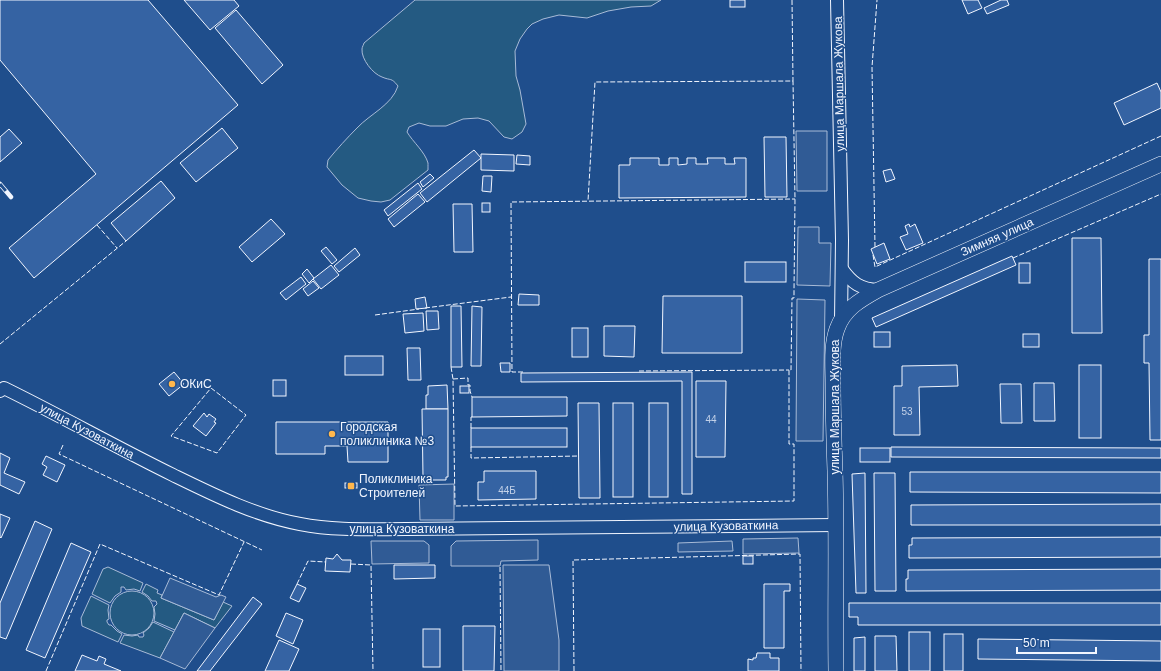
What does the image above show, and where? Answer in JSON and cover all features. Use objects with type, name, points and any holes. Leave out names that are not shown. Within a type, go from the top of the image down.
[{"type":"main road","name":"Зимняя улица","points":[[840,321],[855,303],[878,290],[1161,164]]},
{"type":"main road","name":"улица Маршала Жукова","points":[[836,671],[836,525],[833,356],[835,337],[840,321]]},
{"type":"street","name":"улица Маршала Жукова","points":[[837,0],[842,240],[840,321]]},
{"type":"street","points":[[842,269],[855,284],[868,289],[878,290]]},
{"type":"street","points":[[841,291],[878,290]]},
{"type":"street","name":"улица Кузоваткина","points":[[0,391],[4,388],[190,483],[274,518],[304,525],[342,528],[398,529],[836,525]]},
{"type":"shaded area","points":[[415,0],[661,0],[651,6],[631,7],[608,11],[587,18],[559,15],[543,19],[532,24],[520,39],[515,51],[516,76],[526,124],[522,132],[512,139],[504,137],[489,121],[478,118],[463,119],[446,126],[430,126],[419,123],[409,127],[407,132],[424,155],[428,163],[428,170],[390,200],[381,202],[358,198],[342,185],[327,167],[328,160],[362,123],[386,104],[395,93],[398,86],[396,83],[375,73],[371,69],[363,57],[362,48],[364,43]]},
{"type":"shaded area","points":[[796,131],[827,131],[827,191],[797,191]]},
{"type":"shaded area","points":[[798,227],[819,227],[819,243],[831,243],[830,286],[797,285]]},
{"type":"shaded area","points":[[797,299],[825,300],[823,441],[796,441]]},
{"type":"shaded area","points":[[454,484],[454,520],[420,520],[419,485]]},
{"type":"shaded area","points":[[798,538],[799,553],[743,554],[743,539]]},
{"type":"shaded area","points":[[538,540],[538,560],[501,561],[500,566],[451,566],[451,546],[456,541]]},
{"type":"shaded area","points":[[371,541],[424,541],[429,545],[429,563],[372,564]]},
{"type":"shaded area","points":[[732,541],[733,551],[678,552],[678,543]]},
{"type":"shaded area","points":[[503,565],[549,565],[559,640],[559,671],[504,671]]},
{"type":"shaded area","points":[[108,567],[143,583],[140,591],[134,589],[126,590],[124,587],[121,587],[121,592],[115,596],[110,603],[92,594],[103,569]]},
{"type":"shaded area","points":[[170,578],[216,597],[221,595],[226,597],[214,620],[161,598]]},
{"type":"shaded area","points":[[146,584],[158,590],[157,593],[162,595],[161,598],[214,620],[223,602],[232,606],[215,628],[184,613],[175,630],[154,621],[154,607],[157,604],[156,601],[152,601],[142,592]]},
{"type":"shaded area","points":[[132,591],[144,595],[150,601],[154,613],[150,625],[144,631],[132,635],[120,631],[114,625],[110,613],[114,601],[120,595]]},
{"type":"shaded area","points":[[91,596],[109,605],[109,619],[107,622],[122,634],[118,642],[82,626],[81,618]]},
{"type":"shaded area","points":[[184,613],[215,628],[185,669],[160,658]]},
{"type":"shaded area","points":[[153,622],[174,632],[160,658],[120,643],[124,635],[138,635],[139,637],[143,637],[143,633]]},
{"type":"building","points":[[0,0],[148,0],[238,105],[34,278],[9,248],[96,174],[0,60]]},
{"type":"building","points":[[184,0],[234,0],[239,6],[210,30]]},
{"type":"building","points":[[730,0],[745,0],[745,7],[730,7]]},
{"type":"building","points":[[962,0],[978,0],[982,8],[968,14]]},
{"type":"building","points":[[1001,0],[1007,0],[1009,5],[987,14],[984,8]]},
{"type":"building","points":[[236,10],[283,65],[262,84],[215,28]]},
{"type":"building","points":[[1157,83],[1161,92],[1161,108],[1124,125],[1114,103]]},
{"type":"building","points":[[222,128],[238,148],[196,182],[180,163]]},
{"type":"building","points":[[9,129],[22,143],[0,162],[0,137]]},
{"type":"building","points":[[764,137],[786,137],[787,197],[765,197]]},
{"type":"building","points":[[474,150],[481,158],[427,202],[420,193]]},
{"type":"building","points":[[481,154],[514,155],[514,171],[481,170]]},
{"type":"building","points":[[517,155],[530,156],[530,165],[516,164]]},
{"type":"building","points":[[630,158],[659,158],[659,165],[669,165],[669,158],[678,158],[678,165],[687,164],[687,158],[696,158],[696,164],[708,164],[707,158],[725,158],[725,164],[735,164],[734,158],[746,158],[746,197],[619,198],[619,165],[630,165]]},
{"type":"building","points":[[891,169],[895,179],[886,182],[883,171]]},
{"type":"building","points":[[430,174],[434,178],[423,187],[420,182]]},
{"type":"building","points":[[483,176],[492,176],[491,192],[482,191]]},
{"type":"building","points":[[161,181],[175,198],[126,241],[111,223]]},
{"type":"building","points":[[418,183],[422,189],[388,216],[384,210]]},
{"type":"building","points":[[418,194],[425,202],[394,227],[388,219]]},
{"type":"building","points":[[482,203],[490,203],[490,212],[482,212]]},
{"type":"building","points":[[453,204],[472,204],[473,252],[454,252]]},
{"type":"building","points":[[271,219],[285,234],[252,262],[239,247]]},
{"type":"building","points":[[909,224],[910,227],[915,224],[923,243],[906,250],[900,237],[908,234],[905,226]]},
{"type":"building","points":[[1072,238],[1101,238],[1102,333],[1072,333]]},
{"type":"building","points":[[884,243],[890,259],[877,264],[871,249]]},
{"type":"building","points":[[326,247],[337,260],[332,264],[321,251]]},
{"type":"building","points":[[355,248],[360,255],[339,272],[334,266]]},
{"type":"building","points":[[1012,256],[1016,265],[876,327],[872,318]]},
{"type":"building","points":[[1149,259],[1161,259],[1161,440],[1150,440],[1149,363],[1144,363],[1144,335],[1149,335]]},
{"type":"building","points":[[745,262],[786,262],[786,282],[745,282]]},
{"type":"building","points":[[1019,263],[1030,263],[1030,283],[1019,283]]},
{"type":"building","points":[[331,265],[339,275],[321,289],[313,279]]},
{"type":"building","points":[[307,269],[314,278],[309,283],[302,274]]},
{"type":"building","points":[[301,277],[306,284],[286,300],[280,293]]},
{"type":"building","points":[[313,281],[319,288],[308,296],[303,289]]},
{"type":"building","points":[[519,294],[539,295],[539,305],[518,305]]},
{"type":"building","points":[[663,296],[742,296],[742,353],[662,353]]},
{"type":"building","points":[[425,297],[427,308],[416,309],[415,299]]},
{"type":"building","points":[[451,306],[461,306],[462,367],[451,367]]},
{"type":"building","points":[[472,306],[482,307],[481,366],[471,366]]},
{"type":"building","points":[[426,311],[438,311],[439,329],[427,330]]},
{"type":"building","points":[[423,313],[424,331],[405,333],[403,314]]},
{"type":"building","points":[[604,326],[635,326],[634,357],[604,356]]},
{"type":"building","points":[[572,328],[588,328],[588,357],[572,357]]},
{"type":"building","points":[[874,332],[890,332],[890,347],[874,347]]},
{"type":"building","points":[[1023,334],[1039,334],[1039,347],[1023,347]]},
{"type":"building","points":[[407,348],[420,348],[421,380],[408,380]]},
{"type":"building","points":[[345,356],[383,356],[383,375],[345,375]]},
{"type":"building","points":[[500,363],[510,363],[510,372],[501,372]]},
{"type":"building","points":[[957,365],[958,386],[919,387],[920,435],[894,435],[894,386],[902,386],[902,366]]},
{"type":"building","points":[[1079,365],[1101,365],[1101,438],[1079,438]]},
{"type":"building","name":"ОКиС","points":[[174,372],[184,384],[169,396],[159,384]]},
{"type":"building","points":[[692,372],[692,494],[682,494],[682,381],[521,382],[521,373]]},
{"type":"building","points":[[273,380],[286,380],[286,396],[273,396]]},
{"type":"building","points":[[696,381],[726,381],[725,457],[696,457]]},
{"type":"building","points":[[1034,383],[1054,383],[1055,421],[1034,421]]},
{"type":"building","points":[[1000,384],[1021,384],[1022,423],[1001,423]]},
{"type":"building","points":[[447,385],[448,409],[426,409],[426,395],[428,395],[428,386]]},
{"type":"building","points":[[460,386],[469,386],[469,393],[460,393]]},
{"type":"building","points":[[472,397],[567,397],[567,416],[472,417]]},
{"type":"building","points":[[578,403],[599,403],[600,498],[579,498]]},
{"type":"building","points":[[613,403],[633,403],[633,497],[613,497]]},
{"type":"building","points":[[649,403],[668,403],[668,497],[649,497]]},
{"type":"building","points":[[422,409],[448,409],[448,477],[446,477],[446,480],[429,480],[429,477],[423,477]]},
{"type":"building","points":[[204,413],[207,417],[209,414],[216,419],[214,422],[216,423],[206,436],[193,426]]},
{"type":"building","name":"Городская поликлиника №3","points":[[276,422],[388,422],[388,462],[348,462],[347,446],[325,446],[325,454],[276,454]]},
{"type":"building","points":[[471,428],[567,428],[567,447],[471,447]]},
{"type":"building","points":[[891,447],[1161,448],[1161,458],[891,457]]},
{"type":"building","points":[[860,448],[890,448],[890,462],[860,462]]},
{"type":"building","points":[[0,453],[10,458],[4,473],[25,482],[19,494],[0,485]]},
{"type":"building","points":[[46,456],[65,465],[57,482],[43,475],[47,467],[42,464]]},
{"type":"building","points":[[484,471],[536,471],[536,499],[478,500],[478,482],[484,482]]},
{"type":"building","points":[[910,472],[1161,472],[1161,493],[910,492]]},
{"type":"building","points":[[865,473],[866,593],[856,593],[852,474]]},
{"type":"building","points":[[874,473],[895,473],[896,591],[875,591]]},
{"type":"building","points":[[345,483],[357,483],[357,488],[345,488]]},
{"type":"building","points":[[1161,504],[1161,525],[911,525],[911,505]]},
{"type":"building","points":[[0,514],[10,518],[1,538],[0,537]]},
{"type":"building","points":[[35,521],[52,529],[6,639],[0,637],[0,603]]},
{"type":"building","points":[[1161,537],[1161,557],[909,558],[909,545],[912,545],[912,538]]},
{"type":"building","points":[[71,543],[91,552],[45,658],[26,650]]},
{"type":"building","points":[[337,554],[342,560],[351,560],[350,572],[325,571],[326,558],[333,559]]},
{"type":"building","points":[[743,556],[753,556],[753,564],[743,564]]},
{"type":"building","points":[[394,565],[435,565],[435,578],[394,579]]},
{"type":"building","points":[[1161,569],[1161,590],[906,591],[908,570]]},
{"type":"building","points":[[297,584],[306,588],[299,602],[290,598]]},
{"type":"building","points":[[764,584],[790,584],[790,591],[784,591],[784,648],[764,648]]},
{"type":"building","points":[[253,597],[262,604],[210,671],[197,671]]},
{"type":"building","points":[[849,603],[1161,603],[1161,625],[858,625],[858,617],[849,617]]},
{"type":"building","points":[[286,613],[303,620],[293,644],[276,636]]},
{"type":"building","points":[[463,626],[495,626],[494,671],[463,671]]},
{"type":"building","points":[[423,629],[440,629],[440,667],[423,667]]},
{"type":"building","points":[[909,632],[930,632],[930,671],[909,671]]},
{"type":"building","points":[[944,634],[963,634],[963,671],[944,671]]},
{"type":"building","points":[[875,636],[896,636],[897,671],[875,671]]},
{"type":"building","points":[[865,637],[865,671],[854,671],[854,638]]},
{"type":"building","points":[[978,639],[1161,641],[1161,661],[978,659]]},
{"type":"building","points":[[279,640],[299,649],[289,671],[265,671]]},
{"type":"building","points":[[757,653],[770,653],[770,658],[779,658],[779,671],[748,671],[748,659],[753,660],[753,658],[756,658]]},
{"type":"building","points":[[82,655],[97,661],[99,656],[106,659],[104,664],[121,671],[75,671]]},
{"type":"railway","points":[[0,184],[11,197]]},
{"type":"fence","points":[[792,0],[793,81]]},
{"type":"fence","points":[[875,247],[872,67],[877,0]]},
{"type":"fence","points":[[451,367],[453,379],[455,506],[794,501],[794,444],[789,444],[789,370],[791,370],[792,298],[794,298],[795,199],[793,81],[595,82],[588,201]]},
{"type":"fence","points":[[873,255],[875,267],[1161,136]]},
{"type":"fence","points":[[1013,258],[1161,194]]},
{"type":"fence","points":[[523,372],[512,372],[511,202],[795,199]]},
{"type":"fence","points":[[97,225],[117,248]]},
{"type":"fence","points":[[0,344],[126,241]]},
{"type":"fence","points":[[425,308],[511,297]]},
{"type":"fence","points":[[375,315],[419,309]]},
{"type":"fence","points":[[639,371],[789,370]]},
{"type":"fence","points":[[453,379],[468,378],[468,385],[470,385],[472,397]]},
{"type":"fence","points":[[211,388],[246,415],[217,453],[171,436],[211,388]]},
{"type":"fence","points":[[471,428],[472,417]]},
{"type":"fence","points":[[63,445],[59,454],[262,550]]},
{"type":"fence","points":[[471,447],[471,458],[579,456]]},
{"type":"fence","points":[[46,671],[100,544],[219,595],[244,542]]},
{"type":"fence","points":[[574,671],[573,560],[800,554],[801,671]]},
{"type":"fence","points":[[297,584],[308,561],[326,562]]},
{"type":"fence","points":[[351,564],[371,565],[373,671]]},
{"type":"fence","points":[[500,567],[501,671]]},
{"type":"place","name":"ОКиС","points":[[172,384]]},
{"type":"place","name":"Городская поликлиника №3","points":[[332,434]]},
{"type":"place","name":"Поликлиника Строителей","points":[[351,486]]}]
